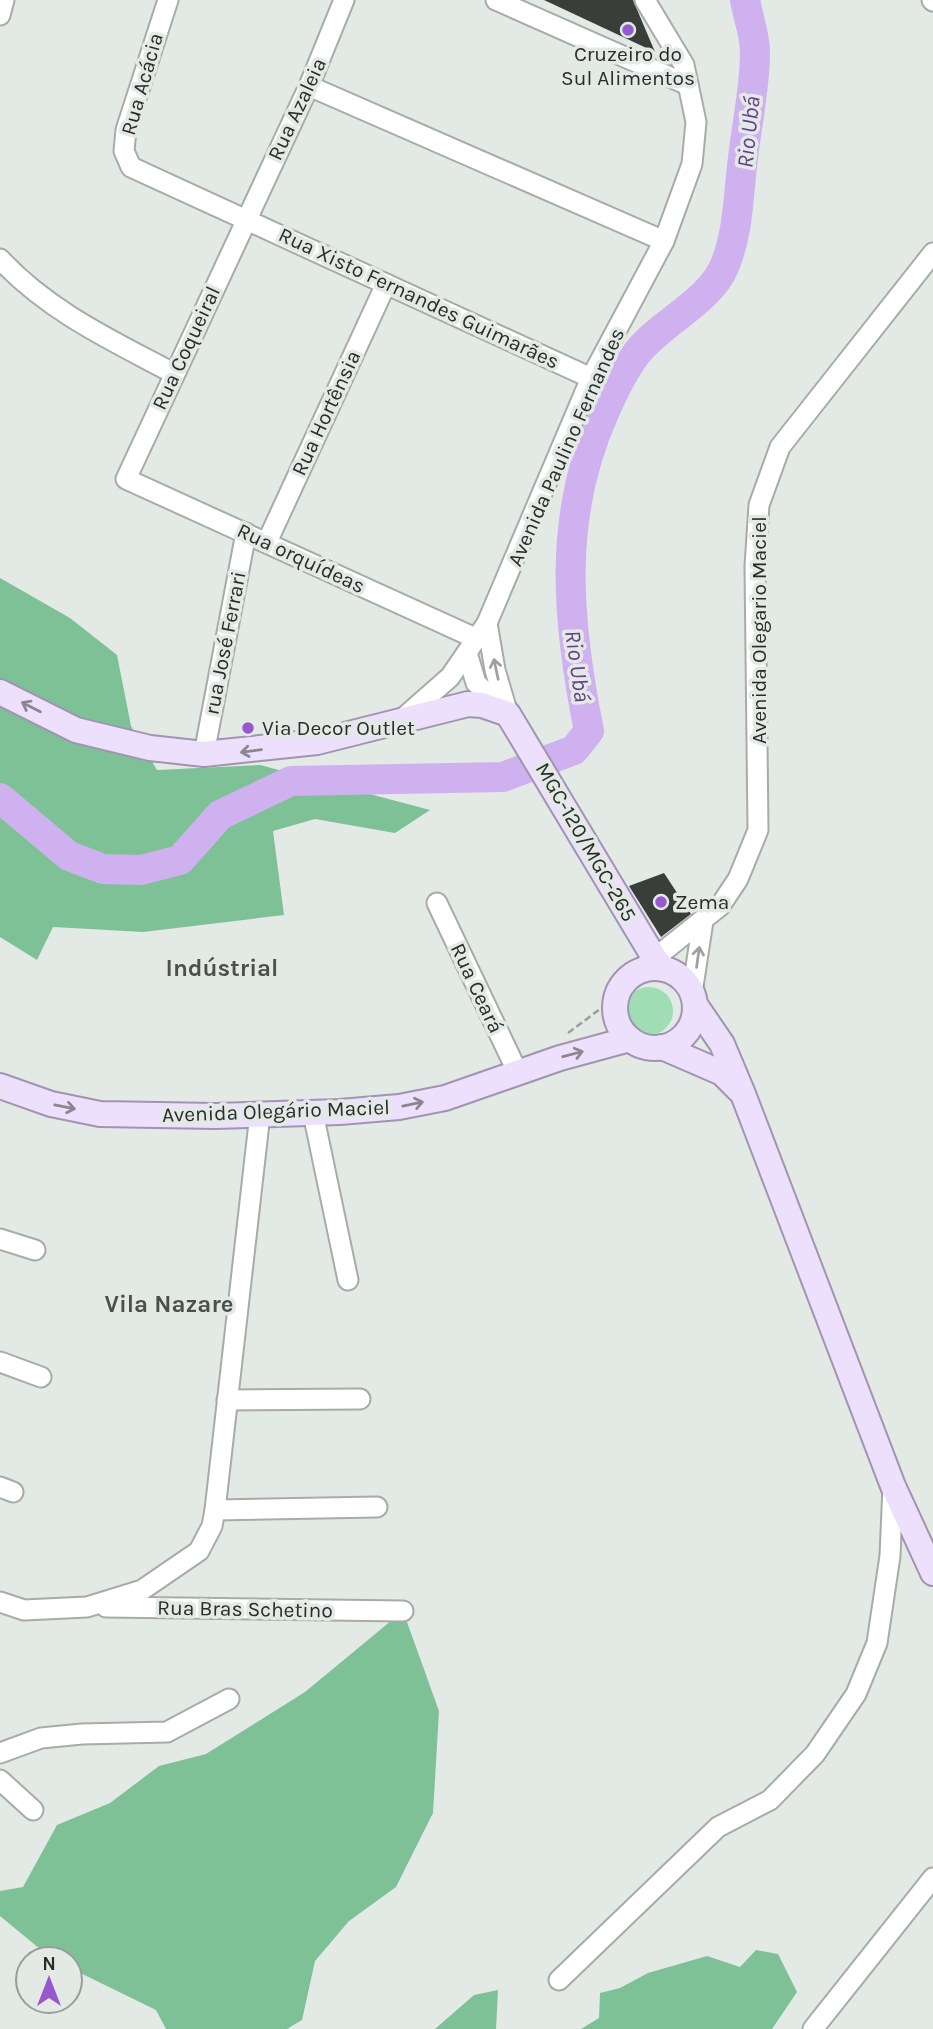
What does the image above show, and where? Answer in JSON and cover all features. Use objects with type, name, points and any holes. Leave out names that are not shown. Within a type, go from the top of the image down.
[{"type":"main road","name":"Avenida Paulino Fernandes","points":[[0,692],[76,730],[150,748],[204,754],[317,742],[468,704],[482,705],[515,722]]},
{"type":"main road","name":"MGC-120/MGC-265","points":[[515,722],[652,960]]},
{"type":"main road","points":[[694,999],[691,1025],[684,1036],[662,1047],[651,1048],[630,1039],[617,1022],[615,997],[652,960],[680,978],[694,999],[722,1044],[893,1486],[933,1573]]},
{"type":"main road","name":"Avenida Olegário Maciel","points":[[0,1086],[51,1104],[100,1114],[313,1113],[399,1107],[444,1098],[559,1058],[630,1039]]},
{"type":"main road","points":[[662,1047],[722,1073],[743,1094]]},
{"type":"street","points":[[0,15],[4,0]]},
{"type":"street","name":"Rua Acácia","points":[[168,0],[126,130],[124,150],[131,167],[247,218]]},
{"type":"street","name":"Rua Azaleia","points":[[247,218],[309,86],[344,0]]},
{"type":"street","points":[[496,0],[688,85]]},
{"type":"street","name":"Avenida Paulino Fernandes","points":[[400,722],[450,677],[477,638],[591,378],[664,241],[692,164],[696,122],[684,65],[645,0]]},
{"type":"street","points":[[309,86],[664,241]]},
{"type":"street","name":"Rua Xisto Fernandes Guimarães","points":[[247,218],[591,378]]},
{"type":"street","name":"Rua Coqueiral","points":[[127,478],[173,373],[247,218]]},
{"type":"street","name":"Avenida Olegario Maciel","points":[[652,960],[720,906],[738,878],[758,830],[755,566],[759,505],[780,447],[933,253]]},
{"type":"street","points":[[0,259],[23,284],[79,323],[173,373]]},
{"type":"street","name":"Rua Hortênsia","points":[[267,542],[386,284]]},
{"type":"street","name":"Rua orquídeas","points":[[127,478],[477,638]]},
{"type":"street","name":"rua José Ferrari","points":[[204,754],[246,533]]},
{"type":"street","points":[[477,638],[495,670],[515,722]]},
{"type":"street","points":[[477,638],[476,683],[515,722]]},
{"type":"street","name":"Rua Ceará","points":[[437,903],[518,1073]]},
{"type":"street","points":[[694,999],[703,920]]},
{"type":"street","points":[[313,1113],[348,1280]]},
{"type":"street","points":[[0,1602],[24,1610],[87,1607],[142,1590],[199,1551],[212,1526],[215,1510],[260,1114]]},
{"type":"street","points":[[0,1239],[35,1250]]},
{"type":"street","points":[[0,1362],[41,1377]]},
{"type":"street","points":[[227,1400],[360,1399]]},
{"type":"street","points":[[559,1980],[718,1827],[770,1800],[815,1755],[849,1704],[877,1643],[890,1556],[893,1486]]},
{"type":"street","points":[[215,1510],[377,1507]]},
{"type":"street","name":"Rua Bras Schetino","points":[[87,1607],[403,1611]]},
{"type":"street","points":[[0,1753],[41,1738],[167,1732],[229,1699]]},
{"type":"street","points":[[0,1780],[33,1810]]},
{"type":"street","points":[[813,2029],[933,1878]]},
{"type":"green space","points":[[0,578],[70,618],[117,655],[131,726],[157,770],[260,765],[430,810],[395,833],[315,819],[273,831],[284,915],[143,932],[53,927],[37,960],[0,937]]},
{"type":"green space","points":[[649,987],[666,994],[673,1011],[666,1028],[649,1035],[632,1028],[625,1011],[632,994]]},
{"type":"green space","points":[[403,1611],[439,1711],[433,1813],[396,1887],[349,1921],[315,1961],[302,2020],[287,2029],[166,2029],[156,2010],[84,1975],[84,1945],[35,1945],[0,1916],[0,1891],[23,1887],[57,1825],[110,1803],[159,1766],[206,1754],[305,1692]]},
{"type":"green space","points":[[756,1950],[778,1954],[797,1992],[772,2029],[581,2029],[599,2018],[600,1993],[620,1988],[648,1973],[707,1956],[740,1967]]},
{"type":"green space","points":[[498,1990],[496,2029],[435,2029],[474,1995]]},
{"type":"building","name":"Cruzeiro do Sul Alimentos","points":[[544,0],[633,0],[655,52]]},
{"type":"building","name":"Zema","points":[[664,873],[691,914],[661,937],[629,886]]},
{"type":"waterway","name":"Rio Ubá","points":[[0,798],[69,856],[103,869],[141,870],[180,860],[220,815],[291,781],[503,777],[574,750],[589,731],[575,650],[572,610],[573,531],[579,492],[589,452],[604,413],[627,367],[647,342],[696,302],[717,280],[729,254],[737,213],[755,65],[754,39],[745,0]]},
{"type":"place","name":"Cruzeiro do Sul Alimentos","points":[[628,30]]},
{"type":"place","name":"Via Decor Outlet","points":[[248,728]]},
{"type":"place","name":"Zema","points":[[661,902]]},
{"type":"district","name":"Indústrial","points":[[222,968]]},
{"type":"district","name":"Vila Nazare","points":[[169,1304]]}]
